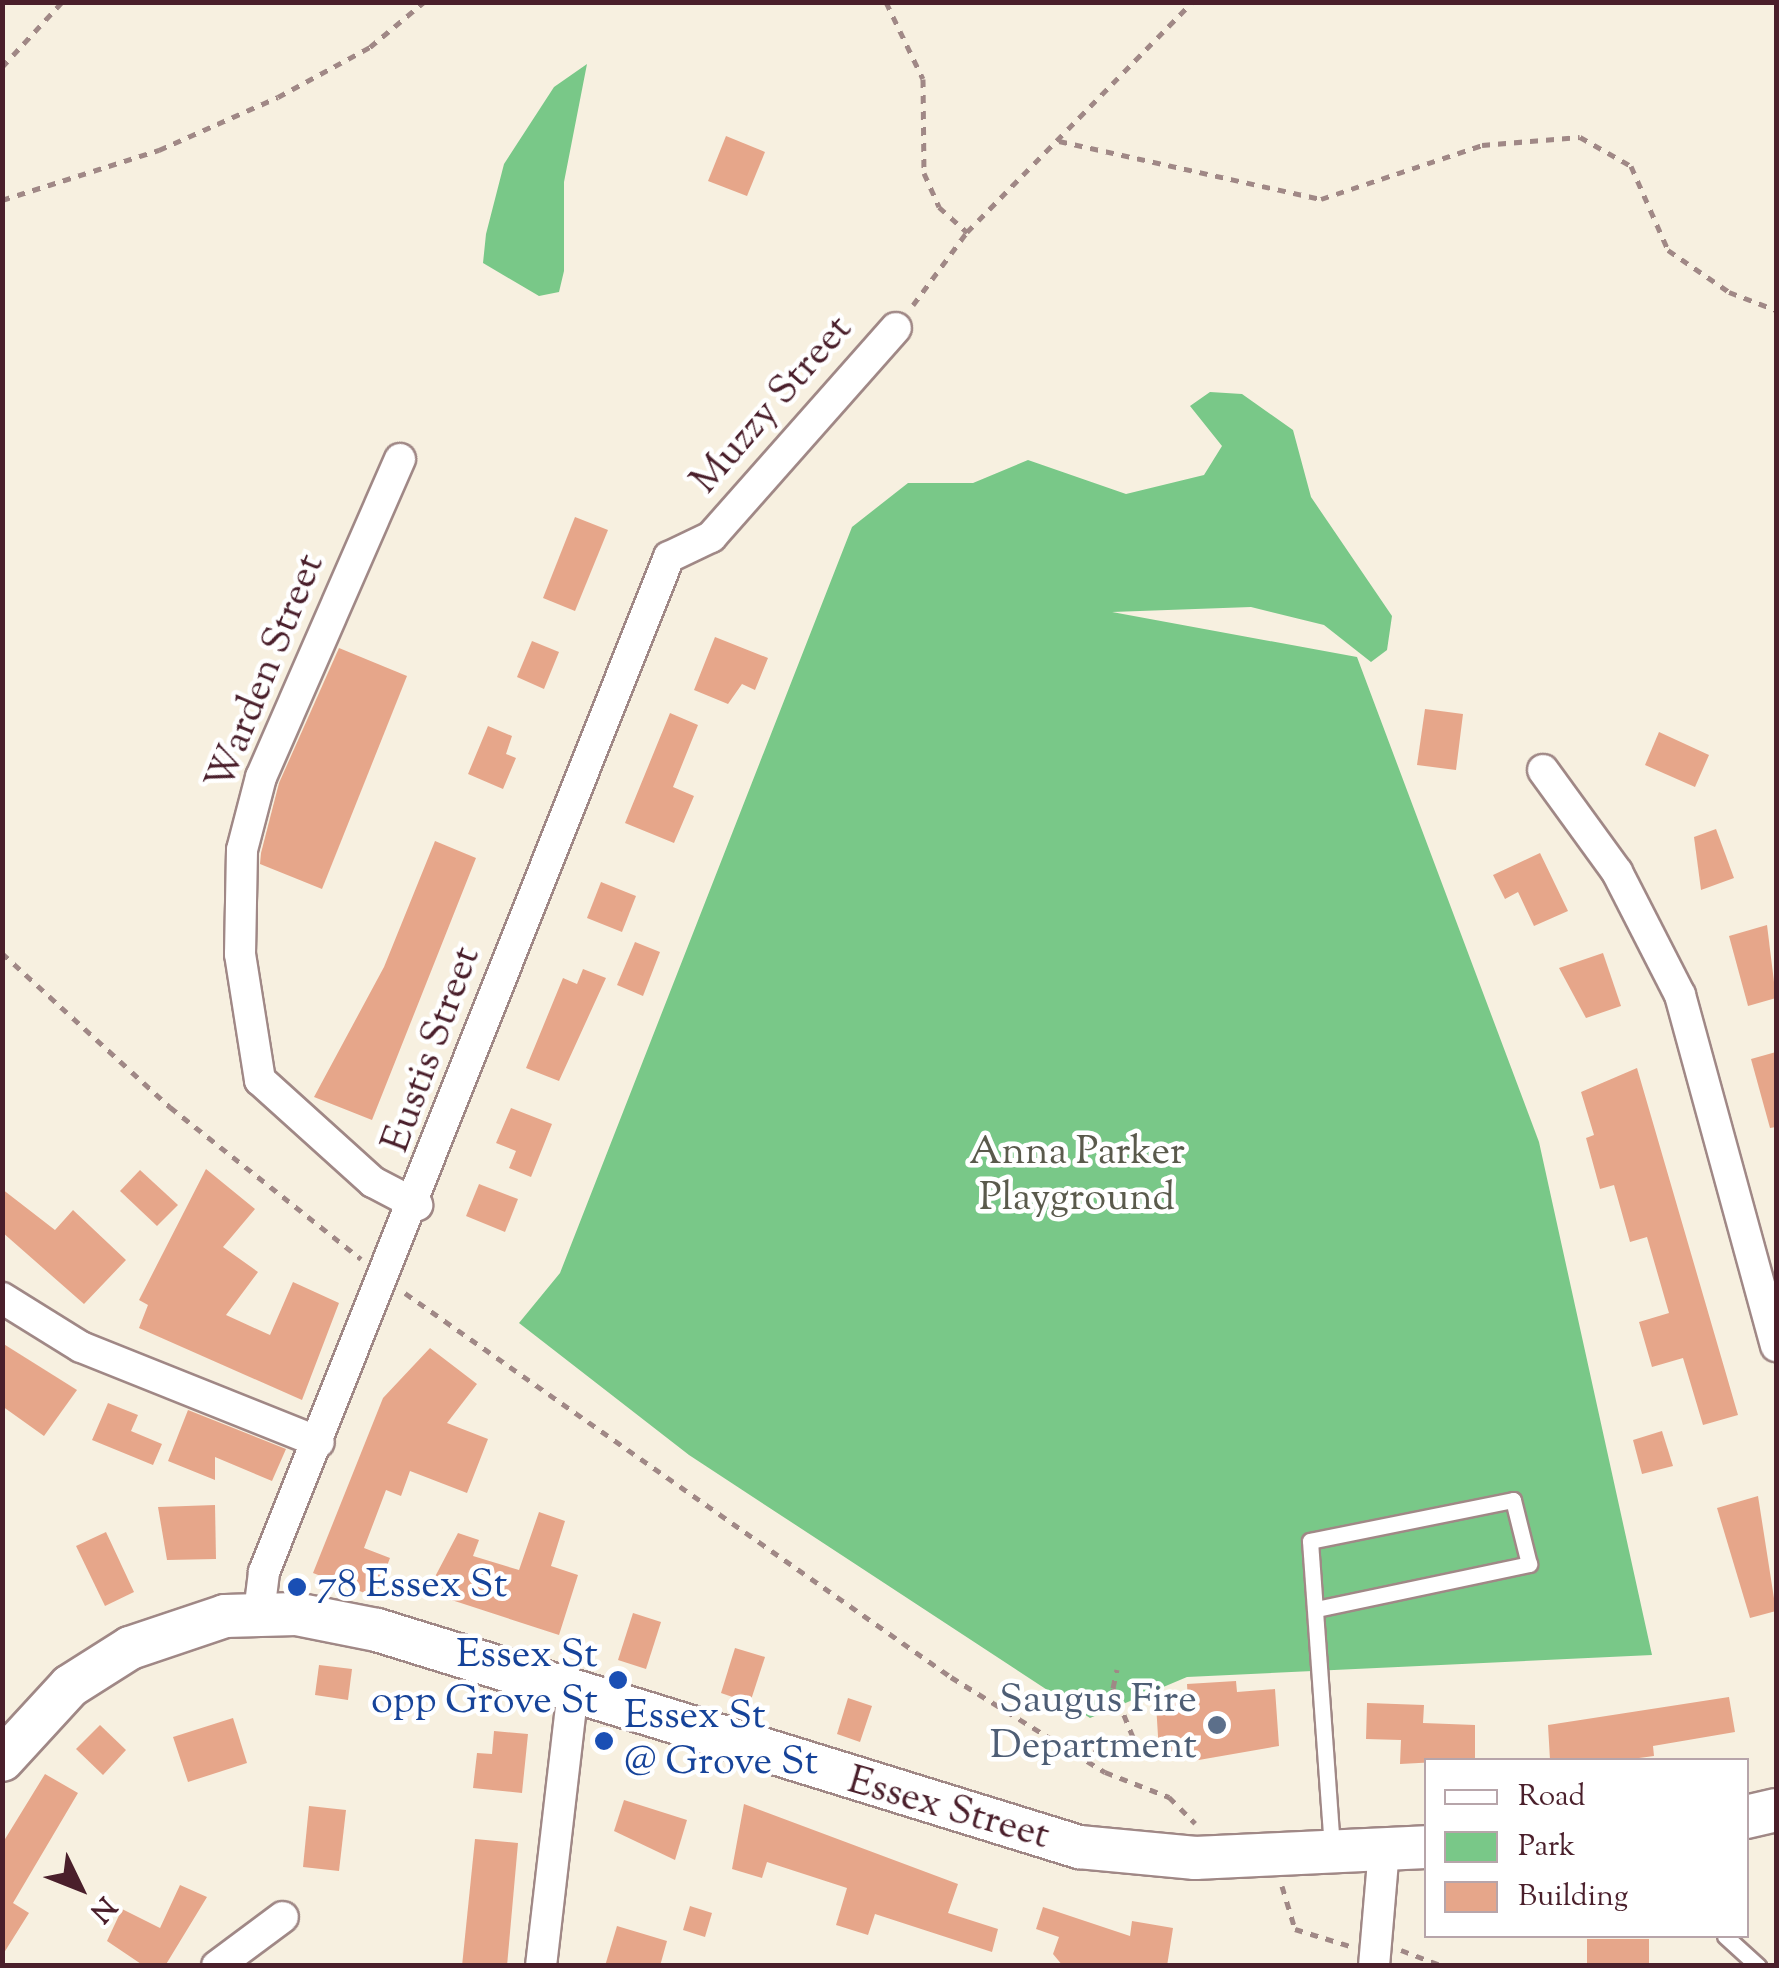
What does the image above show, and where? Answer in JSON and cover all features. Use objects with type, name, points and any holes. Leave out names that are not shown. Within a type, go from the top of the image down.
[{"type":"main road","name":"Essex Street","points":[[2,1760],[70,1686],[130,1648],[194,1623],[260,1613],[377,1630],[1079,1846],[1178,1858],[1424,1846]]},
{"type":"main road","points":[[1749,1816],[1776,1810]]},
{"type":"street","name":"Muzzy Street","points":[[711,537],[896,328]]},
{"type":"street","name":"Warden Street","points":[[400,458],[261,777],[242,850],[240,954],[260,1080],[373,1182],[418,1205]]},
{"type":"street","name":"Eustis Street","points":[[260,1613],[264,1572],[418,1205],[669,557],[711,537]]},
{"type":"street","points":[[1543,770],[1617,872],[1680,996],[1776,1346]]},
{"type":"street","points":[[2,1298],[81,1348],[319,1442]]},
{"type":"street","points":[[541,1966],[573,1691]]},
{"type":"street","points":[[1365,1956],[1384,1849]]},
{"type":"street","points":[[218,1966],[283,1917]]},
{"type":"lane","points":[[1316,1609],[1529,1564],[1513,1500],[1310,1541],[1332,1851]]},
{"type":"lane","points":[[1727,1938],[1758,1966]]},
{"type":"path","points":[[2,67],[62,2]]},
{"type":"path","points":[[2,200],[160,150],[278,97],[370,47],[424,2]]},
{"type":"path","points":[[886,2],[923,78],[924,173],[940,206],[967,232]]},
{"type":"path","points":[[896,328],[967,232],[1192,2]]},
{"type":"path","points":[[1059,140],[1321,199],[1482,145],[1580,136],[1631,166],[1668,250],[1729,292],[1776,310]]},
{"type":"path","points":[[2,952],[230,1158],[586,1428],[1079,1758],[1169,1797],[1195,1823]]},
{"type":"path","points":[[1079,1758],[1133,1737],[1113,1688],[1117,1669]]},
{"type":"path","points":[[1282,1886],[1296,1928],[1365,1956]]},
{"type":"path","points":[[1402,1950],[1443,1966]]},
{"type":"green space","points":[[587,64],[564,182],[564,271],[559,292],[539,296],[483,263],[486,234],[504,164],[554,87]]},
{"type":"green space","name":"Anna Parker Playground","points":[[1210,392],[1242,394],[1293,430],[1311,497],[1392,616],[1387,650],[1371,662],[1324,625],[1251,607],[1112,612],[1357,657],[1539,1142],[1652,1655],[1187,1677],[1090,1718],[689,1455],[519,1323],[560,1273],[852,527],[908,483],[973,483],[1028,460],[1126,494],[1204,475],[1222,446],[1190,406]]},
{"type":"building","points":[[726,136],[765,152],[747,196],[708,181]]},
{"type":"building","points":[[575,517],[608,530],[575,611],[543,598]]},
{"type":"building","points":[[715,637],[768,658],[755,690],[742,684],[728,704],[694,690]]},
{"type":"building","points":[[532,641],[559,652],[544,689],[517,677]]},
{"type":"building","points":[[339,648],[407,676],[322,889],[260,864],[279,783]]},
{"type":"building","points":[[1425,709],[1463,714],[1456,770],[1417,765]]},
{"type":"building","points":[[670,713],[698,725],[673,787],[694,796],[674,843],[625,823]]},
{"type":"building","points":[[488,726],[512,736],[506,754],[516,758],[503,789],[468,774]]},
{"type":"building","points":[[1659,732],[1709,755],[1695,787],[1645,765]]},
{"type":"building","points":[[1716,829],[1734,878],[1701,890],[1694,837]]},
{"type":"building","points":[[435,841],[476,858],[372,1120],[314,1097],[384,967]]},
{"type":"building","points":[[1540,853],[1568,911],[1534,926],[1518,892],[1505,899],[1493,875]]},
{"type":"building","points":[[601,882],[636,896],[622,932],[587,918]]},
{"type":"building","points":[[1767,925],[1776,998],[1748,1006],[1729,936]]},
{"type":"building","points":[[635,942],[660,952],[643,996],[617,985]]},
{"type":"building","points":[[1603,953],[1621,1006],[1586,1018],[1559,968]]},
{"type":"building","points":[[583,969],[606,978],[559,1081],[526,1068],[563,978],[577,984]]},
{"type":"building","points":[[1776,1052],[1776,1127],[1770,1128],[1751,1059]]},
{"type":"building","points":[[1637,1068],[1738,1415],[1703,1425],[1683,1358],[1652,1367],[1639,1322],[1669,1313],[1647,1237],[1630,1242],[1614,1185],[1600,1189],[1586,1138],[1594,1135],[1581,1092]]},
{"type":"building","points":[[511,1108],[552,1124],[531,1177],[509,1168],[516,1151],[496,1143]]},
{"type":"building","points":[[206,1169],[255,1209],[223,1247],[258,1272],[226,1315],[270,1335],[293,1282],[339,1303],[302,1400],[139,1328],[148,1305],[139,1300]]},
{"type":"building","points":[[140,1170],[178,1205],[157,1226],[120,1191]]},
{"type":"building","points":[[479,1184],[518,1199],[505,1232],[466,1216]]},
{"type":"building","points":[[2,1189],[55,1230],[73,1210],[126,1260],[84,1304],[2,1232]]},
{"type":"building","points":[[2,1343],[77,1390],[44,1436],[2,1406]]},
{"type":"building","points":[[430,1348],[477,1384],[447,1423],[488,1439],[467,1493],[410,1471],[401,1496],[386,1490],[364,1548],[390,1558],[375,1597],[313,1573],[383,1398]]},
{"type":"building","points":[[108,1403],[138,1415],[131,1431],[162,1444],[153,1465],[92,1440]]},
{"type":"building","points":[[188,1410],[286,1449],[272,1481],[215,1457],[215,1480],[168,1461]]},
{"type":"building","points":[[1662,1431],[1673,1466],[1642,1474],[1633,1440]]},
{"type":"building","points":[[1758,1496],[1776,1611],[1750,1618],[1717,1508]]},
{"type":"building","points":[[215,1505],[216,1559],[167,1560],[158,1507]]},
{"type":"building","points":[[539,1512],[565,1521],[551,1566],[578,1575],[559,1635],[427,1592],[458,1533],[479,1540],[473,1556],[519,1570]]},
{"type":"building","points":[[106,1532],[134,1592],[105,1606],[76,1546]]},
{"type":"building","points":[[633,1613],[661,1622],[646,1669],[618,1660]]},
{"type":"building","points":[[735,1648],[765,1657],[750,1703],[721,1693]]},
{"type":"building","points":[[319,1665],[352,1669],[348,1700],[315,1695]]},
{"type":"building","name":"Saugus Fire Department","points":[[1236,1681],[1237,1692],[1275,1689],[1279,1746],[1193,1761],[1192,1749],[1159,1752],[1156,1704],[1188,1701],[1187,1684]]},
{"type":"building","points":[[1729,1697],[1735,1732],[1653,1746],[1654,1756],[1550,1758],[1548,1725]]},
{"type":"building","points":[[848,1698],[872,1706],[860,1742],[837,1734]]},
{"type":"building","points":[[1367,1703],[1424,1705],[1423,1723],[1475,1725],[1475,1758],[1424,1758],[1424,1763],[1400,1764],[1401,1740],[1366,1739]]},
{"type":"building","points":[[233,1718],[247,1763],[188,1782],[173,1737]]},
{"type":"building","points":[[100,1725],[126,1750],[103,1775],[76,1749]]},
{"type":"building","points":[[494,1731],[528,1734],[522,1793],[473,1788],[477,1753],[492,1754]]},
{"type":"building","points":[[45,1774],[78,1793],[13,1903],[29,1913],[2,1956],[2,1844]]},
{"type":"building","points":[[624,1800],[687,1820],[675,1860],[614,1831]]},
{"type":"building","points":[[744,1804],[958,1884],[948,1913],[998,1929],[992,1952],[875,1914],[868,1935],[836,1925],[847,1888],[767,1862],[762,1878],[732,1869]]},
{"type":"building","points":[[309,1806],[346,1810],[339,1871],[303,1867]]},
{"type":"building","points":[[475,1839],[518,1843],[507,1966],[462,1966]]},
{"type":"building","points":[[180,1885],[207,1897],[165,1966],[144,1966],[107,1941],[122,1909],[160,1928]]},
{"type":"building","points":[[690,1906],[712,1913],[705,1937],[683,1930]]},
{"type":"building","points":[[1043,1907],[1130,1936],[1132,1921],[1173,1928],[1167,1966],[1063,1966],[1053,1954],[1059,1937],[1036,1929]]},
{"type":"building","points":[[617,1926],[667,1941],[660,1966],[605,1966]]},
{"type":"building","points":[[1587,1939],[1649,1939],[1649,1966],[1587,1966]]},
{"type":"place","name":"78 Essex St","points":[[297,1587]]},
{"type":"place","name":"Essex St opp Grove St","points":[[618,1680]]},
{"type":"place","name":"Saugus Fire Department","points":[[1217,1725]]},
{"type":"place","name":"Essex St @ Grove St","points":[[604,1741]]}]
